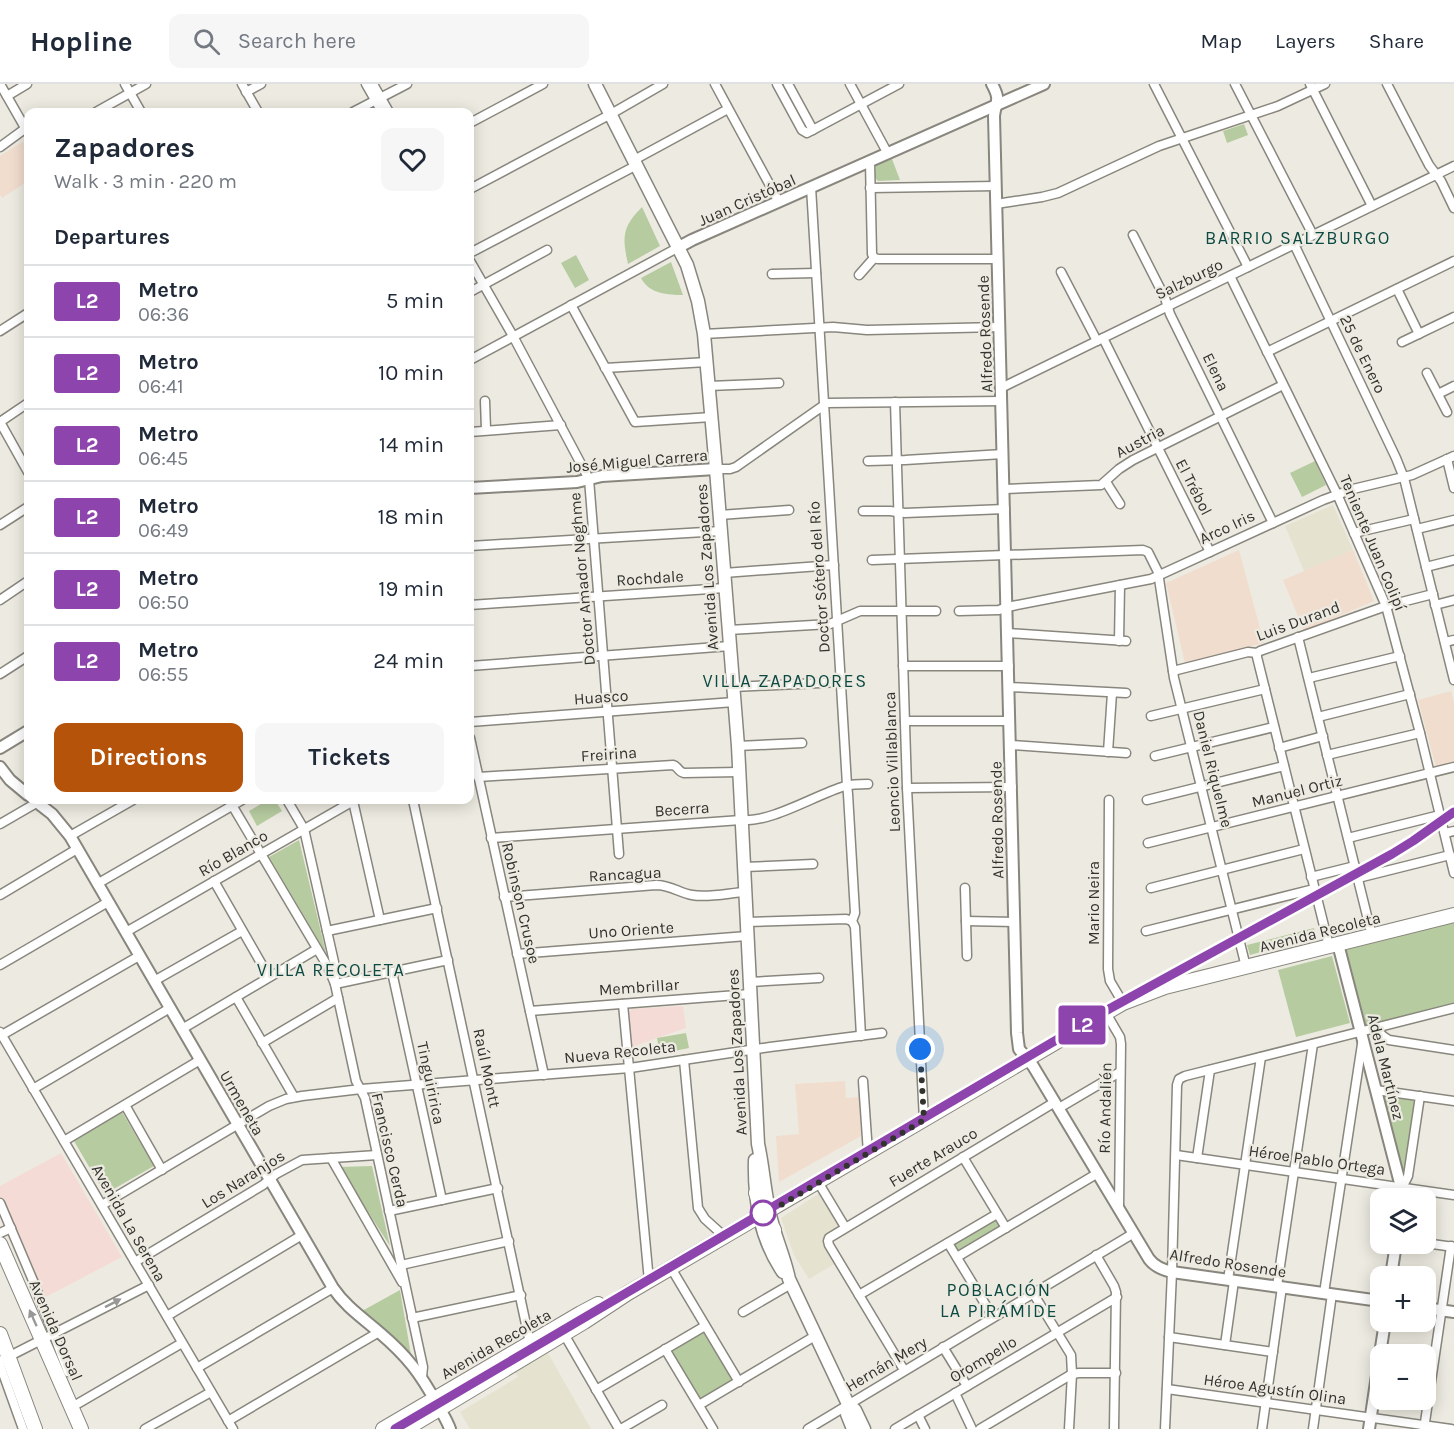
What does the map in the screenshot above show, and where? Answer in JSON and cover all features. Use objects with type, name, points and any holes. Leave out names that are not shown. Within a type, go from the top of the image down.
[{"type":"main road","name":"Avenida Los Zapadores","points":[[595,84],[679,247],[693,283],[704,334],[738,746],[758,1144],[762,1159],[764,1214],[776,1260],[790,1281]]},
{"type":"main road","name":"Avenida Recoleta","points":[[383,1429],[437,1404],[564,1334],[670,1268],[1123,1004],[1165,987],[1454,915]]},
{"type":"main road","name":"Avenida Los Zapadores","points":[[756,1193],[755,1159],[758,1144]]},
{"type":"main road","points":[[756,1193],[765,1218],[774,1230]]},
{"type":"main road","name":"Avenida Los Zapadores","points":[[774,1230],[790,1281],[848,1404],[855,1410],[864,1429]]},
{"type":"main road","name":"Avenida Dorsal","points":[[0,1244],[48,1337],[81,1429]]},
{"type":"main road","name":"Avenida Recoleta","points":[[406,1429],[437,1404],[530,1343],[590,1308],[628,1293]]},
{"type":"main road","points":[[0,1334],[3,1361],[35,1429]]},
{"type":"main road","name":"Avenida Los Zapadores","points":[[848,1404],[847,1414],[854,1429]]},
{"type":"street","points":[[0,84],[24,125]]},
{"type":"street","points":[[7,96],[27,84]]},
{"type":"street","points":[[125,84],[139,108]]},
{"type":"street","points":[[103,108],[146,84]]},
{"type":"street","points":[[256,108],[244,88],[261,84]]},
{"type":"street","points":[[366,84],[386,108]]},
{"type":"street","points":[[373,84],[381,108]]},
{"type":"street","points":[[361,108],[407,84]]},
{"type":"street","points":[[474,121],[543,84]]},
{"type":"street","points":[[474,187],[663,84]]},
{"type":"street","points":[[715,84],[779,202]]},
{"type":"street","points":[[777,84],[809,131]]},
{"type":"street","points":[[788,84],[809,131]]},
{"type":"street","points":[[850,84],[888,154]]},
{"type":"street","points":[[809,131],[899,84]]},
{"type":"street","name":"Alfredo Rosende","points":[[992,84],[998,96],[994,116],[996,204],[1018,1042],[1021,1052],[1028,1059],[1057,1105],[1151,1262],[1159,1268],[1172,1272],[1370,1299]]},
{"type":"street","name":"Juan Cristóbal","points":[[474,358],[679,247],[1044,84]]},
{"type":"street","points":[[1154,84],[1248,267]]},
{"type":"street","points":[[1235,84],[1313,235]]},
{"type":"street","points":[[996,204],[1058,193],[1150,150],[1278,106],[1312,87],[1325,84]]},
{"type":"street","points":[[1388,84],[1429,165],[1441,180],[1454,208]]},
{"type":"street","points":[[1312,87],[1372,206]]},
{"type":"street","points":[[474,251],[728,109]]},
{"type":"street","points":[[0,147],[24,132]]},
{"type":"street","points":[[870,162],[872,254],[874,258]]},
{"type":"street","name":"Salzburgo","points":[[1001,388],[1454,166]]},
{"type":"street","points":[[870,188],[996,186]]},
{"type":"street","name":"Doctor Sótero del Río","points":[[811,188],[855,913],[852,921],[855,927],[861,1036]]},
{"type":"street","name":"Elena","points":[[1133,235],[1273,523]]},
{"type":"street","name":"25 de Enero","points":[[1294,244],[1404,478],[1436,605],[1449,641],[1454,680]]},
{"type":"street","points":[[474,290],[548,250]]},
{"type":"street","points":[[874,258],[998,259]]},
{"type":"street","points":[[859,275],[874,258]]},
{"type":"street","points":[[1267,352],[1454,261]]},
{"type":"street","name":"Doctor Amador Neghme","points":[[474,268],[513,336],[589,479],[619,854]]},
{"type":"street","name":"El Trébol","points":[[1061,272],[1158,448],[1210,552]]},
{"type":"street","points":[[772,274],[816,273]]},
{"type":"street","name":"Teniente Juan Colipí","points":[[1230,276],[1337,494],[1386,606],[1440,815],[1449,832],[1454,873]]},
{"type":"street","points":[[1397,288],[1419,334]]},
{"type":"street","points":[[571,305],[635,422],[712,417]]},
{"type":"street","points":[[0,331],[24,316]]},
{"type":"street","points":[[1402,342],[1454,317]]},
{"type":"street","points":[[704,334],[819,328],[867,330],[1000,327]]},
{"type":"street","points":[[605,368],[706,362]]},
{"type":"street","points":[[1427,373],[1447,412]]},
{"type":"street","points":[[709,386],[779,382]]},
{"type":"street","name":"Austria","points":[[1106,482],[1125,465],[1283,385]]},
{"type":"street","points":[[1438,394],[1454,386]]},
{"type":"street","points":[[485,401],[486,430]]},
{"type":"street","points":[[823,405],[834,402],[1002,401]]},
{"type":"street","name":"Leoncio Villablanca","points":[[895,402],[907,788],[924,1120]]},
{"type":"street","name":"José Miguel Carrera","points":[[474,488],[577,482],[602,476],[730,469],[823,405]]},
{"type":"street","points":[[24,406],[0,422],[24,465]]},
{"type":"street","points":[[474,432],[561,425]]},
{"type":"street","points":[[868,461],[1003,454]]},
{"type":"street","points":[[1450,457],[1454,488]]},
{"type":"street","name":"Arco Iris","points":[[959,611],[999,610],[1158,576],[1337,494],[1404,478],[1450,457]]},
{"type":"street","points":[[1004,489],[1096,486],[1106,482],[1120,504]]},
{"type":"street","points":[[863,511],[905,513],[1005,509]]},
{"type":"street","points":[[0,525],[24,510]]},
{"type":"street","points":[[720,515],[789,510]]},
{"type":"street","points":[[1354,533],[1414,519]]},
{"type":"street","points":[[1417,529],[1454,520]]},
{"type":"street","points":[[474,546],[721,531]]},
{"type":"street","name":"Daniel Riquelme","points":[[1006,554],[1145,550],[1149,554],[1157,568],[1173,671],[1246,967]]},
{"type":"street","points":[[872,560],[1006,554]]},
{"type":"street","points":[[1426,567],[1454,560]]},
{"type":"street","points":[[724,573],[834,565]]},
{"type":"street","points":[[0,600],[24,584]]},
{"type":"street","points":[[1008,633],[1122,641],[1120,585]]},
{"type":"street","name":"Rochdale","points":[[474,605],[725,588]]},
{"type":"street","name":"Luis Durand","points":[[1173,671],[1248,652],[1257,653],[1386,606],[1433,594]]},
{"type":"street","points":[[1436,605],[1454,600]]},
{"type":"street","points":[[729,630],[830,624],[860,610],[936,611]]},
{"type":"street","points":[[1298,637],[1372,936]]},
{"type":"street","points":[[474,666],[730,646]]},
{"type":"street","points":[[1257,653],[1314,889],[1333,945]]},
{"type":"street","points":[[1309,678],[1400,656]]},
{"type":"street","points":[[0,674],[24,659]]},
{"type":"street","points":[[903,666],[1009,666]]},
{"type":"street","points":[[733,687],[841,682]]},
{"type":"street","points":[[1009,687],[1126,693]]},
{"type":"street","points":[[1151,716],[1264,688]]},
{"type":"street","points":[[1108,752],[1112,693]]},
{"type":"street","points":[[1318,717],[1410,694]]},
{"type":"street","name":"Huasco","points":[[474,722],[734,702]]},
{"type":"street","points":[[905,721],[1010,721]]},
{"type":"street","points":[[1155,756],[1274,727]]},
{"type":"street","points":[[0,748],[24,733]]},
{"type":"street","points":[[1328,755],[1420,733]]},
{"type":"street","points":[[1279,748],[1323,736]]},
{"type":"street","points":[[738,746],[802,743]]},
{"type":"street","points":[[1011,745],[1126,753]]},
{"type":"street","name":"Robinson Crusoe","points":[[474,758],[544,1075]]},
{"type":"street","name":"Freirina","points":[[478,777],[673,765],[677,766],[681,773],[739,772]]},
{"type":"street","points":[[1147,800],[1284,766]]},
{"type":"street","name":"Urmeneta","points":[[0,767],[10,780],[24,791]]},
{"type":"street","name":"Manuel Ortiz","points":[[1148,843],[1454,767]]},
{"type":"street","name":"Becerra","points":[[491,838],[752,821],[766,818],[847,785],[868,784]]},
{"type":"street","points":[[907,788],[1012,787]]},
{"type":"street","name":"Mario Neira","points":[[1109,800],[1108,969],[1110,981],[1123,1004]]},
{"type":"street","points":[[0,824],[27,804]]},
{"type":"street","name":"Urmeneta","points":[[40,804],[59,820],[70,836],[333,1288],[348,1306],[410,1361],[422,1377],[450,1429]]},
{"type":"street","points":[[70,836],[126,804]]},
{"type":"street","points":[[97,884],[227,804]]},
{"type":"street","name":"Francisco Cerda","points":[[231,804],[328,967],[335,984]]},
{"type":"street","name":"Francisco Cerda","points":[[289,804],[304,829],[334,962],[335,984],[356,1081],[365,1098],[423,1367],[422,1377]]},
{"type":"street","name":"Río Blanco","points":[[126,932],[347,804]]},
{"type":"street","points":[[355,804],[380,920]]},
{"type":"street","name":"Raúl Montt","points":[[414,804],[530,1343]]},
{"type":"street","points":[[1348,838],[1440,815]]},
{"type":"street","points":[[0,895],[77,849]]},
{"type":"street","points":[[1151,888],[1304,849]]},
{"type":"street","points":[[1358,878],[1450,855]]},
{"type":"street","points":[[744,867],[813,864]]},
{"type":"street","points":[[1311,877],[1355,866]]},
{"type":"street","points":[[214,881],[269,977]]},
{"type":"street","name":"Rancagua","points":[[504,897],[656,885],[697,896],[745,892]]},
{"type":"street","points":[[965,888],[967,956]]},
{"type":"street","points":[[1146,931],[1314,889]]},
{"type":"street","points":[[0,965],[108,902]]},
{"type":"street","points":[[327,931],[437,908]]},
{"type":"street","points":[[747,922],[846,919],[852,921]]},
{"type":"street","points":[[966,921],[1015,922]]},
{"type":"street","points":[[154,981],[242,931]]},
{"type":"street","name":"Uno Oriente","points":[[517,954],[747,936]]},
{"type":"street","name":"Adela Martínez","points":[[1333,945],[1362,1034],[1400,1188]]},
{"type":"street","points":[[182,1029],[317,949]]},
{"type":"street","points":[[1,1034],[139,956]]},
{"type":"street","points":[[335,984],[448,960]]},
{"type":"street","name":"Tinguiririca","points":[[392,972],[442,1200]]},
{"type":"street","name":"Membrillar","points":[[530,1011],[623,1004],[819,978]]},
{"type":"street","points":[[236,997],[294,1097]]},
{"type":"street","points":[[262,1043],[338,998]]},
{"type":"street","points":[[623,1004],[649,1281]]},
{"type":"street","points":[[33,1089],[170,1008]]},
{"type":"street","points":[[1165,1429],[1179,1079],[1313,1044],[1362,1034],[1375,1028],[1454,1008]]},
{"type":"street","name":"Río Andalién","points":[[1106,1013],[1120,1041],[1119,1207]]},
{"type":"street","points":[[1375,1028],[1389,1040],[1454,1050]]},
{"type":"street","name":"Nueva Recoleta","points":[[102,1205],[269,1106],[294,1097],[361,1089],[630,1068],[753,1049],[882,1033]]},
{"type":"street","name":"Avenida La Serena","points":[[1,1034],[4,1047],[33,1089],[230,1425]]},
{"type":"street","points":[[1312,1429],[1362,1034]]},
{"type":"street","points":[[1262,1429],[1294,1172],[1313,1044]]},
{"type":"street","points":[[1225,1345],[1245,1165],[1261,1057]]},
{"type":"street","points":[[64,1141],[200,1060]]},
{"type":"street","points":[[684,1060],[698,1208],[705,1219],[725,1236]]},
{"type":"street","points":[[1197,1158],[1210,1070]]},
{"type":"street","name":"Fuerte Arauco","points":[[859,1295],[829,1245],[828,1239],[831,1236],[963,1157],[1120,1072]]},
{"type":"street","points":[[863,1080],[868,1153]]},
{"type":"street","points":[[1376,1090],[1454,1101]]},
{"type":"street","points":[[1403,1188],[1408,1176],[1420,1096]]},
{"type":"street","points":[[124,1105],[162,1170]]},
{"type":"street","name":"Los Naranjos","points":[[135,1262],[302,1160],[377,1155]]},
{"type":"street","name":"Héroe Pablo Ortega","points":[[1176,1155],[1342,1179],[1380,1188]]},
{"type":"street","points":[[963,1157],[1006,1228]]},
{"type":"street","name":"Francisco Cerda","points":[[331,1158],[406,1290]]},
{"type":"street","points":[[957,1257],[1098,1173]]},
{"type":"street","points":[[818,1182],[845,1227]]},
{"type":"street","points":[[389,1211],[498,1188]]},
{"type":"street","name":"Héroe Pablo Ortega","points":[[1436,1194],[1454,1195]]},
{"type":"street","name":"Avenida Dorsal","points":[[0,1203],[11,1228],[48,1337],[68,1372]]},
{"type":"street","points":[[904,1370],[859,1295],[997,1214]]},
{"type":"street","points":[[0,1233],[11,1228]]},
{"type":"street","name":"Hernán Mery","points":[[808,1429],[1134,1233]]},
{"type":"street","points":[[167,1316],[302,1235]]},
{"type":"street","points":[[401,1265],[509,1241]]},
{"type":"street","points":[[948,1243],[993,1317]]},
{"type":"street","points":[[1425,1427],[1452,1247],[1436,1245]]},
{"type":"street","points":[[1096,1255],[1114,1286],[1117,1297],[1114,1429]]},
{"type":"street","points":[[670,1268],[739,1382]]},
{"type":"street","points":[[743,1312],[790,1281]]},
{"type":"street","points":[[23,1429],[3,1361],[148,1285]]},
{"type":"street","points":[[197,1368],[333,1288]]},
{"type":"street","points":[[1033,1293],[1071,1355],[1069,1429]]},
{"type":"street","points":[[412,1318],[521,1295]]},
{"type":"street","name":"Orompello","points":[[895,1429],[1117,1297]]},
{"type":"street","points":[[1436,1309],[1454,1312]]},
{"type":"street","points":[[596,1390],[705,1326]]},
{"type":"street","points":[[230,1425],[379,1332]]},
{"type":"street","points":[[564,1334],[620,1429],[662,1405]]},
{"type":"street","points":[[699,1405],[815,1336]]},
{"type":"street","points":[[1169,1337],[1273,1352]]},
{"type":"street","points":[[72,1407],[182,1343]]},
{"type":"street","points":[[943,1347],[967,1386]]},
{"type":"street","points":[[665,1349],[713,1429]]},
{"type":"street","points":[[980,1429],[1072,1374],[1116,1373]]},
{"type":"street","name":"Héroe Agustín Olina","points":[[1167,1389],[1315,1410],[1370,1423],[1451,1429]]},
{"type":"street","points":[[145,1429],[211,1392]]},
{"type":"street","points":[[955,1393],[972,1429]]},
{"type":"street","points":[[437,1404],[442,1429]]},
{"type":"street","points":[[918,1415],[925,1429]]},
{"type":"shaded area","points":[[24,143],[24,184],[2,198],[0,195],[0,156]]},
{"type":"shaded area","points":[[1333,505],[1353,550],[1304,571],[1285,526]]},
{"type":"shaded area","points":[[1239,550],[1264,643],[1185,663],[1166,583]]},
{"type":"shaded area","points":[[1353,550],[1374,601],[1304,631],[1283,580]]},
{"type":"shaded area","points":[[1451,691],[1454,703],[1454,762],[1436,767],[1418,700]]},
{"type":"shaded area","points":[[683,1006],[686,1028],[632,1047],[629,1013],[631,1009]]},
{"type":"shaded area","points":[[845,1081],[846,1098],[859,1097],[861,1136],[779,1182],[776,1136],[799,1134],[795,1084]]},
{"type":"shaded area","points":[[61,1153],[122,1257],[42,1299],[0,1196],[0,1186]]},
{"type":"shaded area","points":[[820,1193],[841,1226],[824,1236],[836,1263],[809,1279],[794,1255],[781,1218]]},
{"type":"shaded area","points":[[548,1353],[591,1429],[470,1429],[460,1412],[518,1377],[515,1372]]},
{"type":"green space","points":[[1244,124],[1248,135],[1227,143],[1223,131]]},
{"type":"green space","points":[[892,159],[900,180],[878,181],[874,177],[876,165]]},
{"type":"green space","points":[[642,207],[660,246],[628,264],[625,233],[635,214]]},
{"type":"green space","points":[[576,255],[589,280],[575,288],[561,263]]},
{"type":"green space","points":[[671,262],[683,295],[665,294],[654,290],[641,278]]},
{"type":"green space","points":[[1315,461],[1326,485],[1302,497],[1290,473]]},
{"type":"green space","points":[[261,804],[278,804],[282,811],[257,826],[249,811]]},
{"type":"green space","points":[[299,840],[326,953],[269,857]]},
{"type":"green space","points":[[1454,920],[1454,1003],[1365,1026],[1344,947]]},
{"type":"green space","points":[[1314,928],[1316,937],[1250,955],[1247,945]]},
{"type":"green space","points":[[1332,956],[1350,1023],[1296,1037],[1278,970]]},
{"type":"green space","points":[[686,1033],[689,1048],[660,1054],[657,1038]]},
{"type":"green space","points":[[1383,1094],[1413,1100],[1415,1104],[1405,1172],[1402,1169]]},
{"type":"green space","points":[[122,1112],[154,1166],[105,1194],[74,1141]]},
{"type":"green space","points":[[372,1166],[390,1246],[339,1167]]},
{"type":"green space","points":[[993,1218],[998,1219],[1002,1227],[959,1253],[954,1242]]},
{"type":"green space","points":[[400,1290],[411,1355],[362,1311]]},
{"type":"green space","points":[[703,1328],[734,1379],[701,1400],[669,1349]]},
{"type":"metro line","name":"L2","points":[[395,1429],[1109,1009],[1392,854],[1454,812]]},
{"type":"district","name":"BARRIO SALZBURGO","points":[[1298,238]]},
{"type":"district","name":"VILLA ZAPADORES","points":[[785,681]]},
{"type":"district","name":"VILLA RECOLETA","points":[[331,970]]},
{"type":"district","name":"POBLACIÓN LA PIRÁMIDE","points":[[999,1300]]},
{"type":"route","points":[[763,1213],[769,1212],[924,1120],[920,1049]]}]
